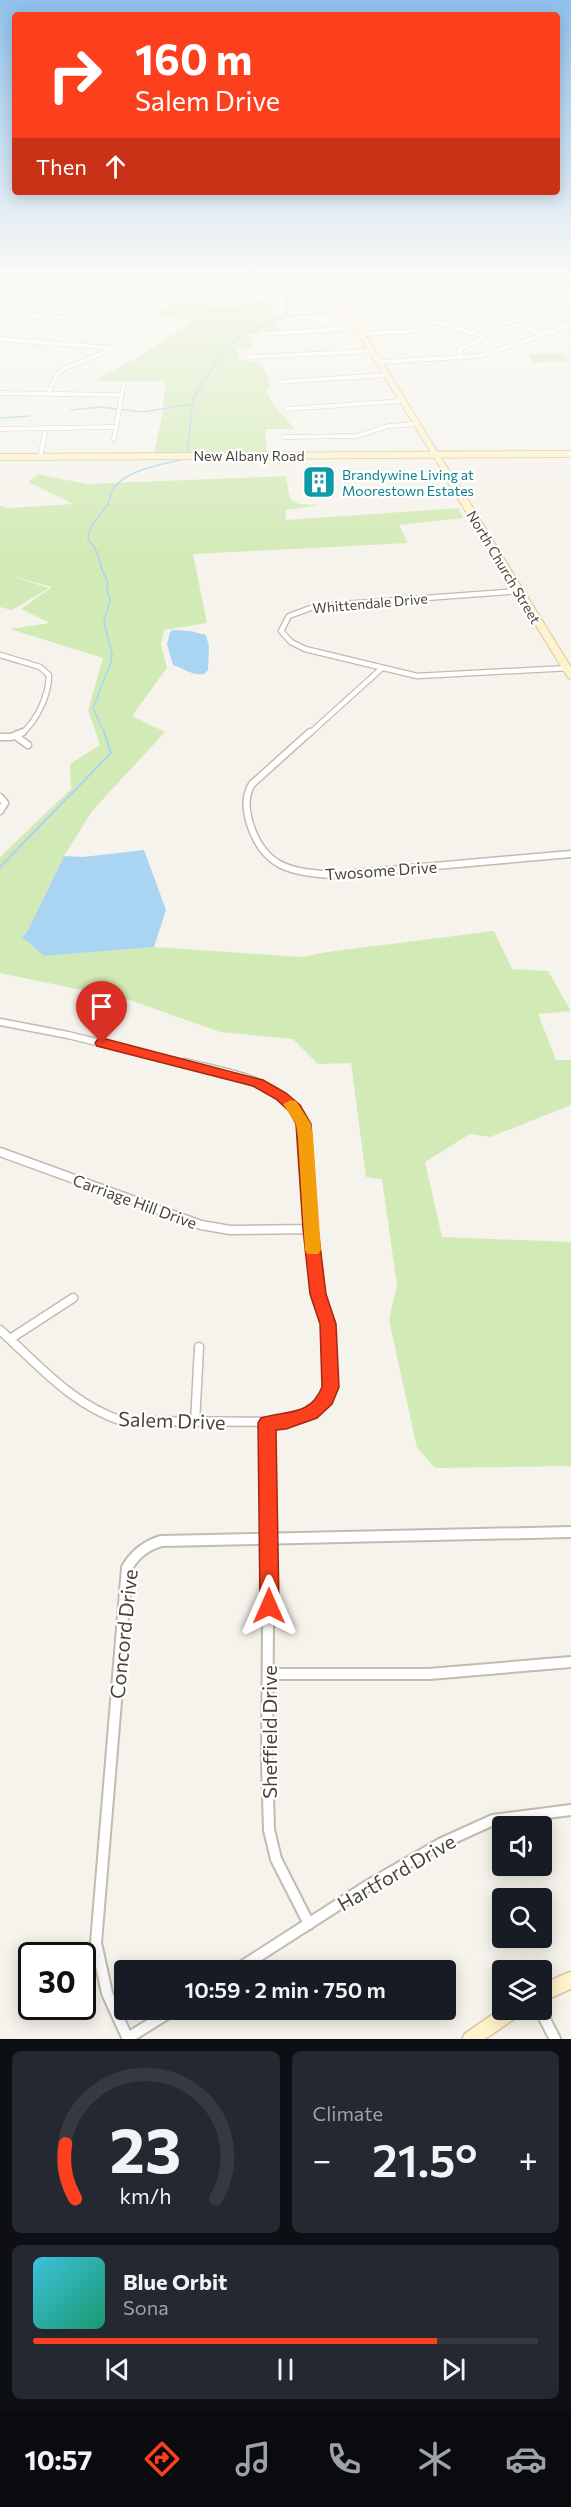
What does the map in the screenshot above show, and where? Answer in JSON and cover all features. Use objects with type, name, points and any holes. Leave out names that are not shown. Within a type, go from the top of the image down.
[{"type":"main road","name":"North Church Street","points":[[384,370],[570,670]]},
{"type":"main road","name":"New Albany Road","points":[[0,457],[571,454]]},
{"type":"main road","points":[[552,1989],[571,1980]]},
{"type":"main road","points":[[471,2039],[499,2020]]},
{"type":"street","points":[[48,394],[62,370]]},
{"type":"street","points":[[279,382],[387,375]]},
{"type":"street","points":[[114,439],[114,427],[124,382]]},
{"type":"street","points":[[0,393],[122,395]]},
{"type":"street","points":[[286,409],[403,401]]},
{"type":"street","points":[[284,437],[352,437],[388,426],[417,424]]},
{"type":"street","points":[[0,429],[114,427]]},
{"type":"street","points":[[40,457],[46,428]]},
{"type":"street","name":"Whittendale Drive","points":[[519,591],[325,605],[300,610],[289,616],[282,623],[282,634],[297,646],[381,669],[417,676],[440,677],[570,670]]},
{"type":"street","points":[[0,655],[40,667],[48,675],[49,682],[30,728],[16,737],[0,737]]},
{"type":"street","name":"Twosome Drive","points":[[381,669],[252,784],[246,796],[247,809],[255,842],[263,854],[277,864],[296,871],[333,875],[571,854]]},
{"type":"street","points":[[16,737],[28,745]]},
{"type":"street","points":[[0,797],[5,803],[0,811]]},
{"type":"street","name":"Salem Drive","points":[[0,1022],[102,1043],[244,1078],[281,1096],[294,1108],[304,1124],[310,1229],[318,1294],[328,1324],[331,1387],[326,1400],[320,1407],[297,1419],[267,1423],[134,1422],[101,1416],[68,1394],[0,1330]]},
{"type":"street","name":"Carriage Hill Drive","points":[[0,1152],[201,1225],[230,1230],[310,1229]]},
{"type":"street","points":[[10,1340],[73,1298]]},
{"type":"street","points":[[195,1423],[199,1347]]},
{"type":"street","name":"Sheffield Drive","points":[[267,1423],[270,1538],[267,1762],[269,1830],[276,1859],[309,1924]]},
{"type":"street","name":"Concord Drive","points":[[128,2038],[108,2000],[100,1974],[96,1943],[127,1568],[139,1551],[161,1541],[571,1532]]},
{"type":"street","points":[[269,1674],[429,1674],[571,1662]]},
{"type":"street","name":"Hartford Drive","points":[[252,1960],[369,1885],[461,1834],[493,1820],[571,1810]]},
{"type":"street","points":[[128,2038],[156,2020]]},
{"type":"street","points":[[545,2020],[555,2039]]},
{"type":"green space","points":[[114,370],[265,370],[270,379],[267,381],[271,388],[266,389],[271,402],[295,429],[265,429],[267,454],[154,454],[163,411],[165,381],[94,381]]},
{"type":"green space","points":[[38,474],[87,484],[286,476],[290,499],[299,504],[320,505],[285,510],[286,520],[459,508],[463,518],[399,525],[408,543],[193,554],[207,623],[164,630],[161,645],[167,668],[132,716],[165,732],[92,811],[64,856],[27,932],[22,937],[44,956],[154,947],[302,957],[494,931],[512,969],[548,971],[571,1011],[538,1014],[556,1060],[571,1060],[571,1105],[490,1137],[470,1134],[425,1162],[442,1237],[571,1242],[571,1466],[435,1468],[417,1448],[389,1320],[397,1285],[382,1179],[366,1177],[351,1063],[318,1064],[293,1039],[220,1032],[130,1000],[0,973],[0,857],[71,789],[70,764],[100,745],[88,710],[103,658],[10,629],[50,623],[21,609],[52,587],[8,575],[49,588],[12,610],[0,607],[0,506],[9,508],[73,504],[28,482]]},
{"type":"water","points":[[173,630],[206,635],[209,647],[208,670],[204,674],[192,673],[173,665],[167,644],[170,632]]},
{"type":"water","points":[[144,850],[166,910],[154,947],[44,956],[22,937],[27,932],[64,856],[83,857]]},
{"type":"waterway","points":[[192,404],[193,399],[211,370]]},
{"type":"waterway","points":[[71,410],[100,407],[143,412],[192,404]]},
{"type":"waterway","points":[[105,734],[93,708],[111,662],[112,654],[104,622],[110,600],[107,591],[108,582],[96,550],[88,539],[89,534],[92,525],[107,505],[113,489],[120,482],[137,472],[187,458],[192,404]]},
{"type":"waterway","points":[[0,418],[30,416]]},
{"type":"waterway","points":[[0,867],[111,753],[104,732]]},
{"type":"slow traffic","points":[[291,1104],[304,1124],[306,1137],[313,1250]]},
{"type":"place","name":"Brandywine Living at Moorestown Estates","points":[[319,482]]},
{"type":"route","points":[[102,1043],[258,1083],[281,1096],[294,1108],[304,1124],[310,1229],[318,1294],[328,1324],[331,1387],[326,1400],[311,1413],[286,1422],[267,1423],[269,1606]]}]
